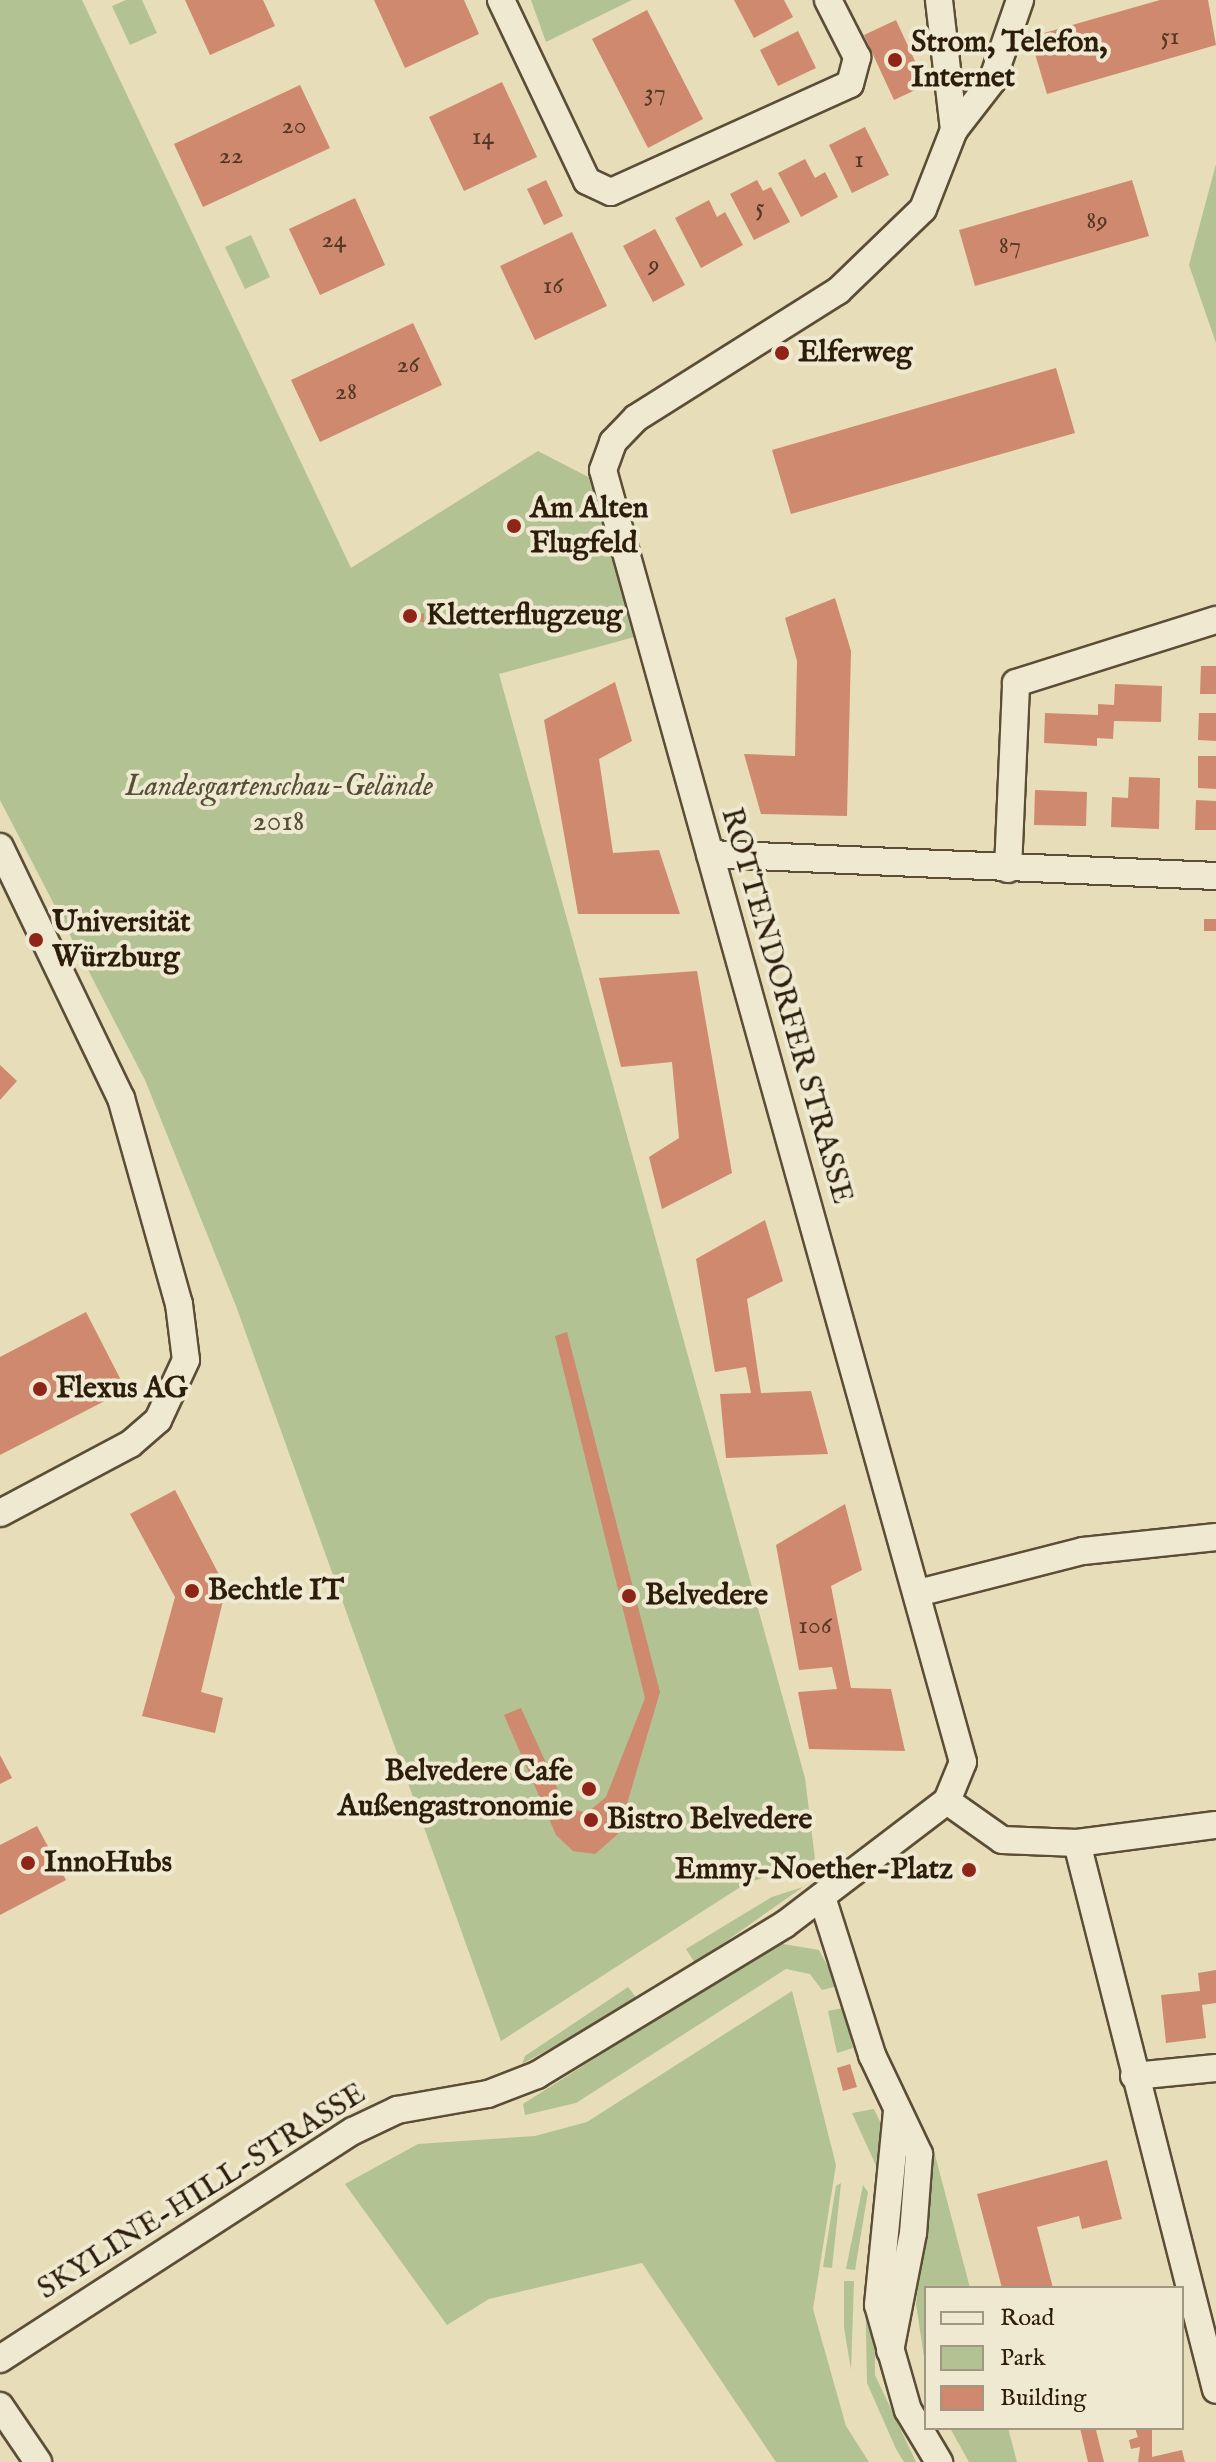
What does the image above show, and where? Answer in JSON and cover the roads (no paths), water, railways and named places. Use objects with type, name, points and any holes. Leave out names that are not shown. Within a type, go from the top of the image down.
[{"type":"street","points":[[501,0],[587,181],[600,190],[624,190],[840,92],[857,73],[857,57],[828,0]]},
{"type":"street","name":"ROTTENDORFER STRASSE","points":[[939,0],[954,130],[941,174],[896,240],[838,291],[636,418],[613,442],[603,470],[963,1762],[947,1801]]},
{"type":"street","points":[[954,130],[992,81],[1020,0]]},
{"type":"street","points":[[1008,869],[1016,683],[1216,620]]},
{"type":"street","points":[[0,847],[121,1098],[179,1304],[186,1360],[158,1420],[130,1444],[0,1513]]},
{"type":"street","points":[[710,854],[1216,876]]},
{"type":"street","points":[[918,1593],[1083,1551],[1216,1537]]},
{"type":"street","points":[[939,2462],[908,2410],[878,2305],[897,2111],[872,2055],[822,1897],[947,1801],[1002,1840],[1077,1843],[1216,1825]]},
{"type":"street","points":[[1077,1843],[1216,2390]]},
{"type":"street","name":"SKYLINE-HILL-STRASSE","points":[[0,2359],[353,2131],[397,2110],[488,2094],[537,2075],[822,1897]]},
{"type":"street","points":[[1134,2076],[1216,2068]]},
{"type":"street","points":[[0,2406],[38,2462]]},
{"type":"place","name":"Strom, Telefon, Internet","points":[[895,60]]},
{"type":"place","name":"Elferweg","points":[[782,353]]},
{"type":"place","name":"Am Alten Flugfeld","points":[[514,526]]},
{"type":"place","name":"Kletterflugzeug","points":[[410,616]]},
{"type":"place","name":"Universität Würzburg","points":[[36,940]]},
{"type":"place","name":"Flexus AG","points":[[40,1389]]},
{"type":"place","name":"Bechtle IT","points":[[192,1591]]},
{"type":"place","name":"Belvedere","points":[[629,1596]]},
{"type":"place","name":"Belvedere Cafe Außengastronomie","points":[[589,1789]]},
{"type":"place","name":"Bistro Belvedere","points":[[591,1820]]},
{"type":"place","name":"InnoHubs","points":[[28,1863]]},
{"type":"place","name":"Emmy-Noether-Platz","points":[[969,1870]]},
{"type":"park label","name":"Landesgartenschau-Gelände 2018","points":[[279,804]]}]
